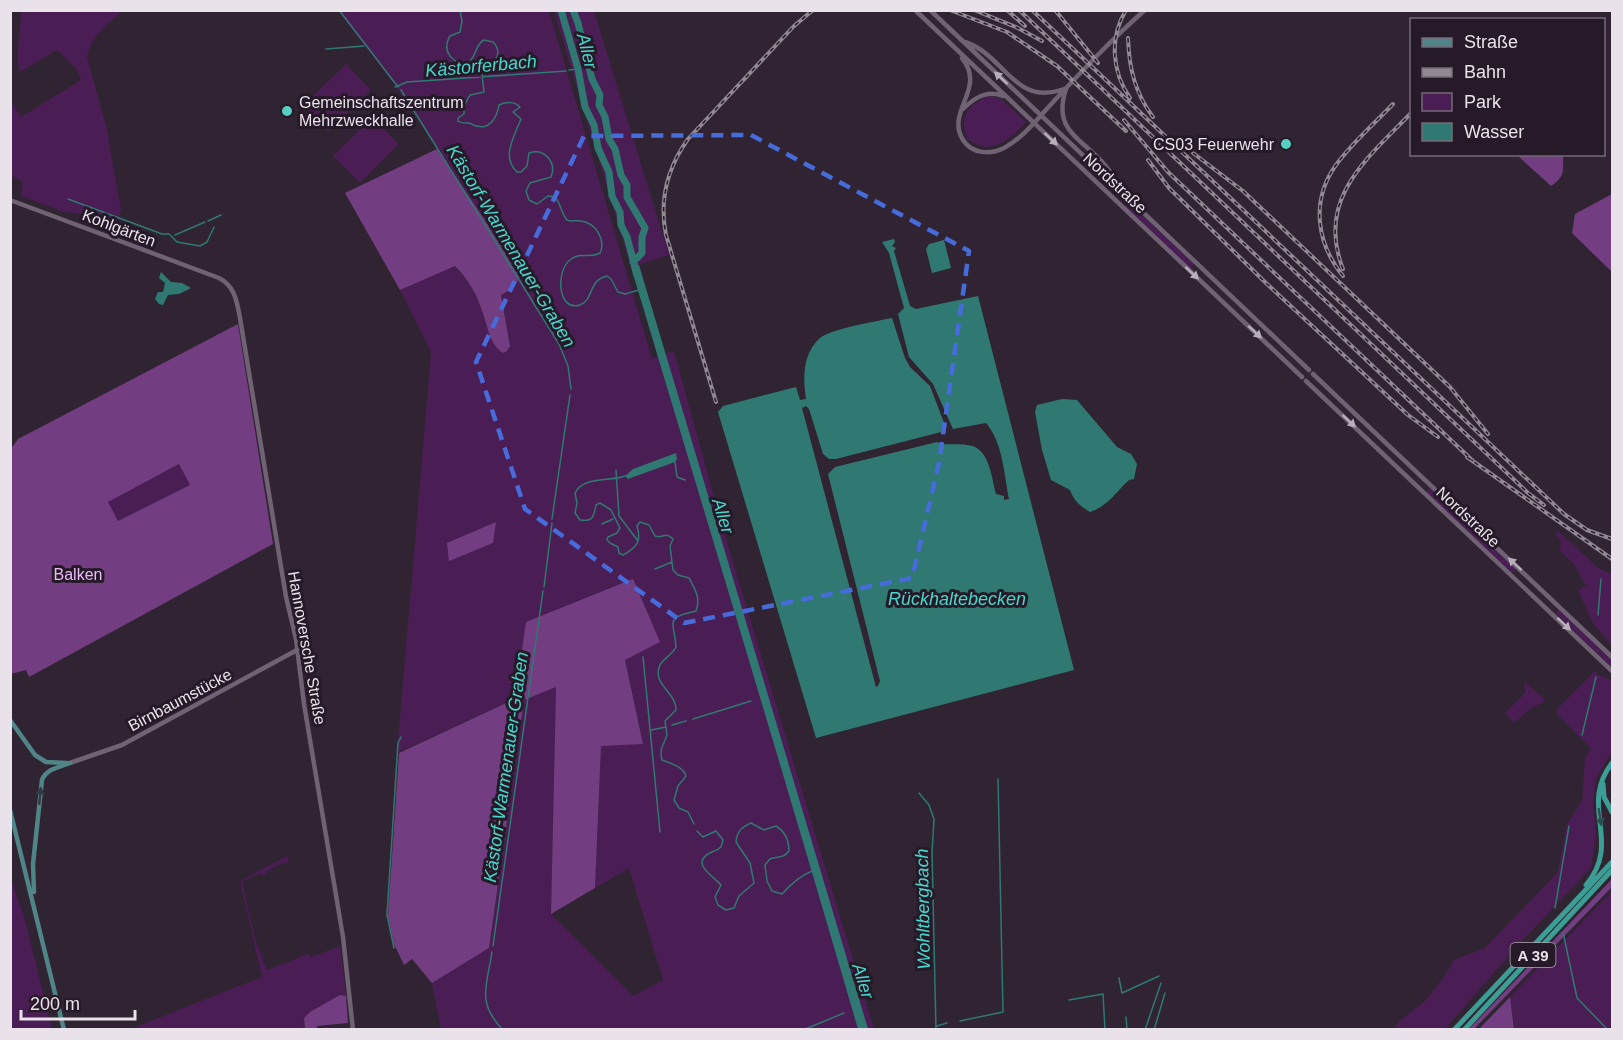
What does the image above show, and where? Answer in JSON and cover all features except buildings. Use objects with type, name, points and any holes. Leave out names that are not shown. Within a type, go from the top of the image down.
[{"type":"highway","points":[[1612,765],[1605,778],[1602,791],[1612,812]]},
{"type":"highway","points":[[1560,918],[1593,876],[1600,861],[1603,835],[1597,802],[1598,793],[1603,777],[1612,765]]},
{"type":"highway","name":"A 39","points":[[1454,1029],[1612,862]]},
{"type":"highway","name":"A 39","points":[[1464,1029],[1612,873]]},
{"type":"main road","points":[[10,720],[38,757],[46,762],[70,763]]},
{"type":"main road","points":[[35,907],[33,864],[42,780],[44,774],[70,763]]},
{"type":"main road","points":[[10,810],[64,1029]]},
{"type":"street","name":"Nordstraße","points":[[915,10],[1612,671]]},
{"type":"street","name":"Nordstraße","points":[[930,10],[1612,657]]},
{"type":"street","points":[[948,42],[965,62],[971,76],[970,86],[958,120],[959,132],[971,148],[991,152],[1017,139],[1111,40],[1145,10]]},
{"type":"street","points":[[962,41],[982,50],[1029,90],[1044,94],[1066,88]]},
{"type":"street","points":[[1066,88],[1062,102],[1063,118],[1067,128],[1108,169],[1120,191]]},
{"type":"street","points":[[961,111],[986,93],[996,93],[1009,99]]},
{"type":"street","name":"Kohlgärten","points":[[10,200],[219,278]]},
{"type":"street","name":"Hannoversche Straße","points":[[219,278],[229,285],[237,301],[282,574],[297,650],[343,937],[353,1029]]},
{"type":"street","points":[[1303,377],[1309,370]]},
{"type":"street","name":"Birnbaumstücke","points":[[70,763],[122,745],[297,650]]},
{"type":"highlighted area","points":[[751,135],[969,251],[939,463],[912,578],[684,623],[525,509],[476,362],[584,136]]},
{"type":"green space","points":[[21,11],[121,12],[96,37],[87,57],[108,133],[121,209],[119,219],[61,211],[21,196],[23,182],[11,175],[10,100],[21,117],[81,80],[77,69],[57,50],[20,72],[18,52]]},
{"type":"green space","points":[[338,11],[549,11],[652,359],[674,351],[720,519],[874,1029],[441,1029],[432,983],[489,948],[524,699],[556,687],[551,914],[633,996],[663,980],[629,868],[595,888],[601,745],[643,743],[625,660],[515,699],[397,753],[431,352],[400,290],[454,266],[473,291],[491,339],[510,345],[501,295],[481,214],[398,89]]},
{"type":"green space","points":[[554,11],[594,11],[669,255],[631,267]]},
{"type":"green space","points":[[346,64],[371,90],[328,132],[303,105]]},
{"type":"green space","points":[[990,96],[1001,99],[1026,122],[1007,140],[1000,144],[985,146],[968,139],[964,125],[971,107]]},
{"type":"green space","points":[[372,117],[399,144],[360,183],[333,156]]},
{"type":"green space","points":[[437,149],[497,238],[520,277],[514,287],[501,295],[510,346],[503,353],[492,340],[474,292],[455,266],[400,290],[345,193]]},
{"type":"green space","points":[[1518,156],[1563,156],[1561,176],[1551,186]]},
{"type":"green space","points":[[1612,194],[1612,272],[1572,233],[1575,214]]},
{"type":"green space","points":[[1126,203],[1129,203],[1193,263],[1193,266],[1190,268],[1126,207]]},
{"type":"green space","name":"Balken","points":[[238,324],[273,544],[29,677],[26,670],[11,674],[11,449],[18,439]],"holes":[[[179,464],[190,485],[118,521],[108,502]]]},
{"type":"green space","points":[[180,464],[190,485],[118,521],[107,502]]},
{"type":"green space","points":[[1430,488],[1516,569],[1515,572],[1511,572],[1428,494],[1427,491]]},
{"type":"green space","points":[[496,522],[493,543],[449,561],[447,543]]},
{"type":"green space","points":[[1558,531],[1597,567],[1612,575],[1612,645],[1592,622],[1578,590],[1586,586],[1574,564],[1560,551],[1561,540],[1555,535]]},
{"type":"green space","points":[[633,579],[660,642],[625,660],[643,744],[601,746],[595,888],[551,914],[556,687],[524,700],[489,948],[432,983],[412,959],[404,965],[394,944],[388,916],[399,753],[515,699],[526,622]]},
{"type":"green space","points":[[1558,610],[1612,660],[1612,667],[1560,618],[1556,613]]},
{"type":"green space","points":[[1595,671],[1612,681],[1612,751],[1596,779],[1593,803],[1596,834],[1591,868],[1520,943],[1445,1029],[1394,1029],[1398,1022],[1425,1001],[1454,960],[1485,948],[1558,872],[1567,824],[1582,801],[1585,758],[1591,748],[1557,714],[1557,709]]},
{"type":"green space","points":[[1524,681],[1545,700],[1514,722],[1505,713],[1525,693]]},
{"type":"green space","points":[[287,856],[289,861],[285,864],[284,862],[262,876],[261,873],[242,881],[255,939],[267,970],[308,954],[311,957],[340,946],[346,996],[340,995],[303,1023],[305,1029],[128,1030],[262,977],[240,881]]},
{"type":"green space","points":[[10,876],[24,916],[52,1029],[11,1029]]},
{"type":"green space","points":[[1612,879],[1612,887],[1474,1029],[1469,1029]]},
{"type":"green space","points":[[1611,892],[1612,1029],[1515,1029],[1510,997]]},
{"type":"green space","points":[[340,995],[346,996],[348,1023],[305,1029],[304,1018],[310,1012]]},
{"type":"green space","points":[[1510,997],[1514,1029],[1479,1029]]},
{"type":"water","name":"Rückhaltebecken","points":[[894,239],[892,246],[896,248],[894,251],[910,306],[916,309],[978,296],[1074,670],[816,738],[718,412],[723,406],[796,387],[800,400],[806,399],[805,367],[810,351],[820,338],[844,329],[892,318],[910,367],[930,386],[946,428],[945,431],[829,459],[823,454],[809,409],[806,406],[802,408],[876,687],[880,681],[828,474],[835,467],[937,442],[967,445],[975,447],[984,455],[990,468],[996,494],[1004,496],[1004,500],[1009,499],[1002,459],[992,431],[986,423],[953,429],[933,384],[909,357],[898,314],[904,308],[889,253],[882,242]]},
{"type":"water","points":[[944,240],[951,268],[932,273],[926,249],[929,244]]},
{"type":"water","points":[[639,265],[868,1029],[858,1029],[631,267]]},
{"type":"water","points":[[161,272],[171,282],[182,283],[191,288],[179,294],[168,295],[163,305],[159,304],[155,299],[158,292],[163,292],[165,283],[159,278]]},
{"type":"water","points":[[1062,399],[1077,400],[1117,447],[1131,454],[1137,464],[1134,479],[1129,480],[1102,506],[1090,512],[1078,503],[1070,490],[1051,480],[1042,450],[1035,412],[1037,405]]},
{"type":"water","points":[[676,453],[675,462],[628,479],[625,476],[633,469]]},
{"type":"waterway","name":"Kästorf-Warmenauer-Graben","points":[[339,10],[398,87]]},
{"type":"waterway","points":[[460,10],[462,21],[460,32],[450,36],[448,42],[450,56],[458,62],[469,62],[479,44],[484,40],[493,42],[498,52],[493,62],[481,65],[484,92],[470,95],[464,106],[464,114],[458,118],[458,121],[486,126],[495,118],[499,105],[504,103],[518,105],[520,107],[513,112],[521,119],[510,147],[512,166],[517,172],[521,172],[527,166],[529,153],[534,152],[544,154],[551,161],[552,166],[551,177],[530,183],[526,191],[529,200],[537,204],[548,196],[555,197],[567,220],[586,222],[601,238],[600,253],[574,257],[565,266],[561,281],[563,297],[573,306],[580,305],[587,299],[597,282],[607,276],[618,292],[625,294],[639,290]]},
{"type":"waterway","name":"Aller","points":[[561,10],[578,69],[585,107],[594,125],[598,148],[609,172],[612,196],[620,212],[621,225],[627,237],[637,275]]},
{"type":"waterway","points":[[573,10],[592,79],[600,95],[599,105],[605,117],[609,139],[615,149],[621,175],[627,185],[627,197],[645,228],[642,237],[642,253],[633,262]]},
{"type":"waterway","points":[[326,49],[364,46]]},
{"type":"waterway","name":"Kästorferbach","points":[[569,70],[578,69]]},
{"type":"waterway","name":"Kästorferbach","points":[[395,87],[407,82],[566,71]]},
{"type":"waterway","name":"Kästorf-Warmenauer-Graben","points":[[401,90],[559,344],[568,366],[571,389]]},
{"type":"waterway","points":[[68,199],[162,234],[169,234],[177,242],[200,246],[207,242],[214,227]]},
{"type":"waterway","points":[[208,221],[221,215]]},
{"type":"waterway","points":[[175,235],[205,222]]},
{"type":"waterway","name":"Kästorf-Warmenauer-Graben","points":[[552,519],[570,395]]},
{"type":"waterway","points":[[675,462],[677,477],[685,480]]},
{"type":"waterway","points":[[616,470],[619,516],[638,541]]},
{"type":"waterway","points":[[625,476],[584,484],[575,493],[577,503],[575,513],[580,520],[588,520],[592,517],[596,505],[600,503],[611,510],[620,528],[607,540],[618,547],[619,553],[623,555],[637,544],[639,536],[637,526],[640,522],[649,525],[655,536],[671,537],[673,539],[670,546],[673,570],[678,575],[689,578],[695,590],[698,598],[696,611],[675,618],[673,626],[676,647],[660,665],[658,672],[661,683],[673,698],[676,710],[665,721],[667,735],[661,749],[661,756],[662,760],[685,773],[686,776],[678,786],[674,800],[679,808],[688,812],[694,824]]},
{"type":"waterway","points":[[602,524],[613,519]]},
{"type":"waterway","name":"Kästorf-Warmenauer-Graben","points":[[544,587],[552,523]]},
{"type":"waterway","points":[[655,569],[672,562]]},
{"type":"waterway","points":[[1598,615],[1601,579]]},
{"type":"waterway","name":"Kästorf-Warmenauer-Graben","points":[[493,946],[543,591]]},
{"type":"waterway","points":[[643,657],[660,832]]},
{"type":"waterway","points":[[1582,735],[1596,677]]},
{"type":"waterway","points":[[693,719],[751,701]]},
{"type":"waterway","points":[[672,725],[686,721]]},
{"type":"waterway","points":[[651,730],[666,727]]},
{"type":"waterway","points":[[394,948],[387,915],[398,743],[401,737]]},
{"type":"waterway","points":[[960,1021],[1003,1012],[998,779]]},
{"type":"waterway","name":"Wohltbergbach","points":[[919,793],[929,805],[934,819],[932,853],[936,1030]]},
{"type":"waterway","points":[[697,831],[703,837],[716,831],[723,840],[721,847],[708,854],[702,862],[706,871],[721,885],[715,897],[718,905],[726,910],[734,908],[739,896],[754,883],[750,863],[736,842],[740,830],[751,823],[764,830],[776,826],[784,833],[787,840],[789,847],[787,854],[770,859],[765,865],[767,881],[772,891],[782,894],[803,875],[812,871]]},
{"type":"waterway","points":[[1555,908],[1569,826]]},
{"type":"waterway","points":[[1563,932],[1577,998],[1608,1030]]},
{"type":"waterway","name":"Kästorf-Warmenauer-Graben","points":[[492,952],[486,984],[486,1002],[489,1011],[503,1030]]},
{"type":"waterway","points":[[1119,978],[1122,993],[1159,976]]},
{"type":"waterway","points":[[1145,1030],[1161,983]]},
{"type":"waterway","points":[[1154,1030],[1165,993]]},
{"type":"waterway","points":[[1069,1000],[1103,994],[1105,1030]]},
{"type":"waterway","points":[[803,1030],[844,1013]]},
{"type":"waterway","points":[[1126,1017],[1127,1030]]},
{"type":"waterway","points":[[937,1026],[947,1023]]},
{"type":"railway","points":[[716,402],[666,235],[664,209],[667,184],[675,161],[688,139],[794,26],[813,10]]},
{"type":"railway","points":[[950,10],[1007,32],[1057,66],[1126,131]]},
{"type":"railway","points":[[974,10],[1018,28],[1042,41]]},
{"type":"railway","points":[[1007,10],[1025,26]]},
{"type":"railway","points":[[1019,10],[1528,493],[1544,505]]},
{"type":"railway","points":[[1032,10],[1564,514],[1587,530],[1612,539]]},
{"type":"railway","points":[[1055,10],[1098,63]]},
{"type":"railway","points":[[1126,10],[1117,32],[1115,55],[1119,77],[1130,98]]},
{"type":"railway","points":[[1128,38],[1134,80],[1153,117]]},
{"type":"railway","points":[[1343,276],[1334,264],[1323,236],[1320,222],[1322,193],[1342,157],[1393,104]]},
{"type":"railway","points":[[1343,269],[1336,244],[1336,221],[1341,200],[1350,181],[1363,163],[1410,114]]},
{"type":"railway","points":[[1124,120],[1168,172],[1473,461]]},
{"type":"railway","points":[[1193,153],[1243,191],[1450,387],[1488,434]]},
{"type":"railway","points":[[1148,160],[1169,188],[1267,284],[1408,415],[1438,437]]},
{"type":"railway","points":[[1467,457],[1612,559]]},
{"type":"place","name":"Gemeinschaftszentrum Mehrzweckhalle","points":[[287,111]]},
{"type":"place","name":"CS03 Feuerwehr","points":[[1286,144]]}]
